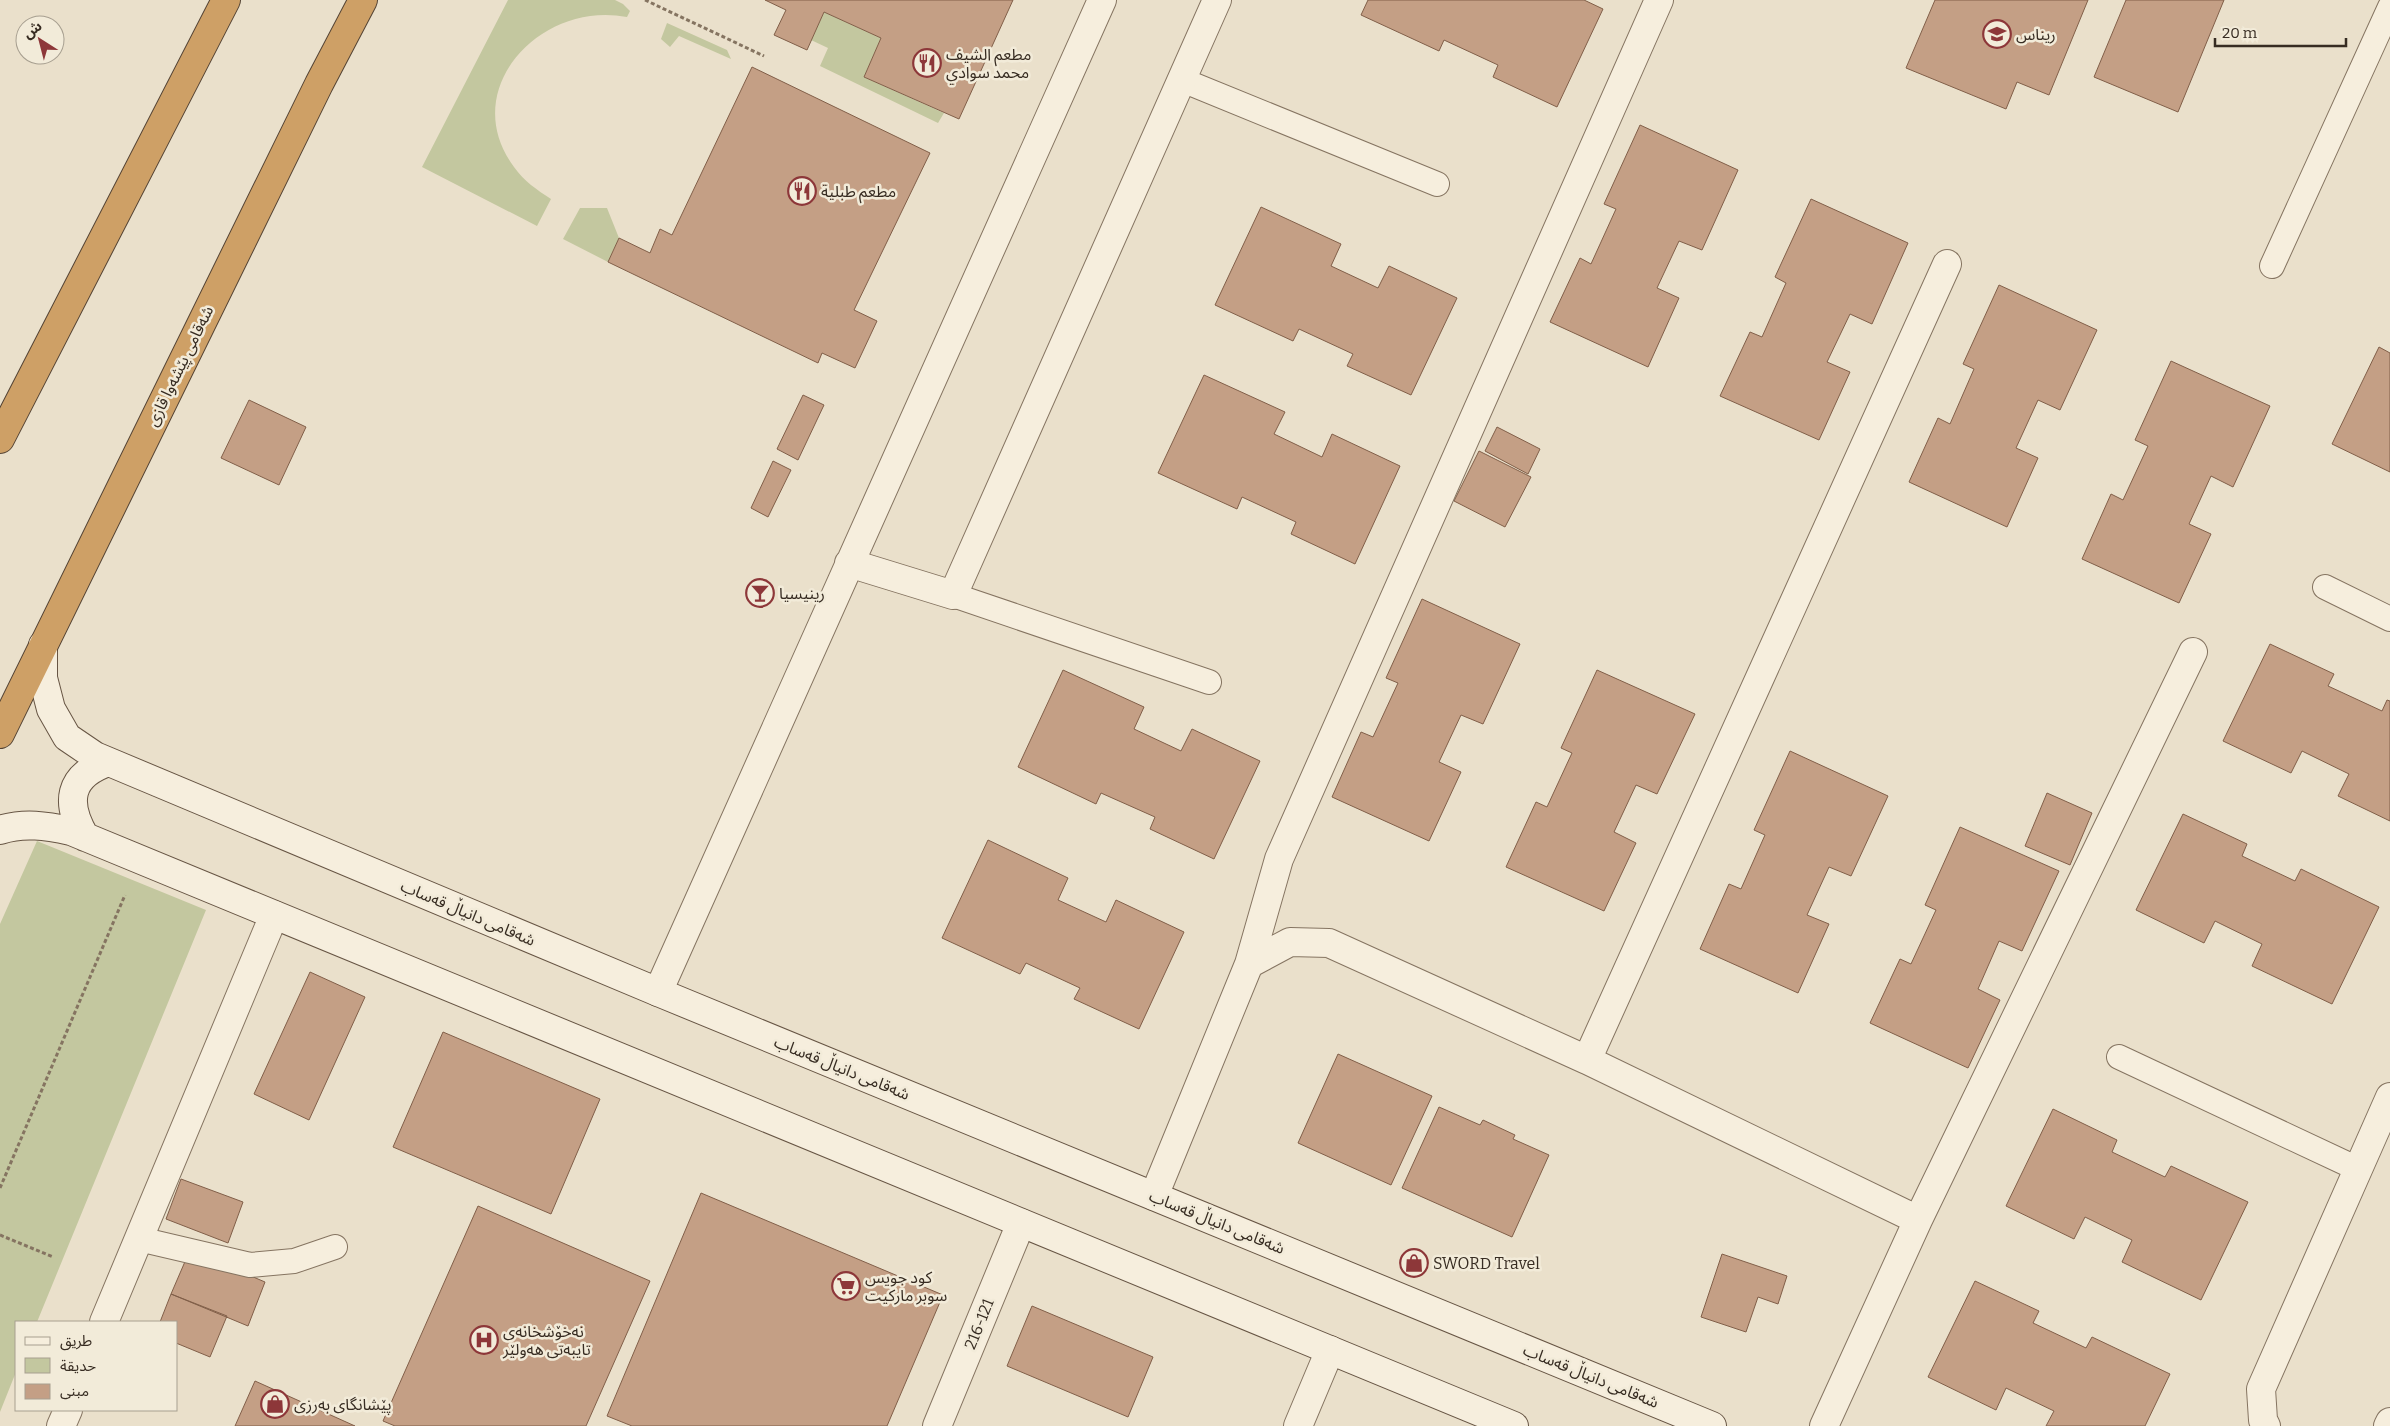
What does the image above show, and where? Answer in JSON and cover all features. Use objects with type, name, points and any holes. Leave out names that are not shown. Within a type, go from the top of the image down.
[{"type":"highway","points":[[0,439],[226,0]]},
{"type":"highway","name":"شەقامی پێشەوا قازی","points":[[0,734],[318,84],[363,0]]},
{"type":"street","points":[[658,992],[1102,0]]},
{"type":"street","points":[[849,563],[952,595],[1217,0]]},
{"type":"street","points":[[1154,1196],[1249,964],[1279,859],[1659,0]]},
{"type":"street","points":[[1587,1060],[1947,264]]},
{"type":"street","name":"شەقامی دانیاڵ قەساب","points":[[43,645],[43,678],[51,709],[67,737],[95,756],[658,992],[1712,1426]]},
{"type":"street","points":[[1824,1426],[1918,1220],[2193,652]]},
{"type":"street","points":[[85,837],[74,816],[72,802],[74,789],[80,778],[96,766],[108,762]]},
{"type":"street","points":[[0,830],[10,827],[41,824],[71,831],[1514,1426]]},
{"type":"street","points":[[104,1321],[274,915]]},
{"type":"street","points":[[1249,964],[1290,942],[1329,943],[1587,1060],[1918,1220]]},
{"type":"street","points":[[2266,1426],[2263,1420],[2261,1389],[2390,1097]]},
{"type":"street","name":"216-121","points":[[937,1426],[1021,1222]]},
{"type":"street","points":[[1298,1426],[1330,1350]]},
{"type":"street","points":[[61,1426],[68,1411]]},
{"type":"street","points":[[2388,1426],[2390,1422]]},
{"type":"lane","points":[[2272,266],[2390,8]]},
{"type":"lane","points":[[1182,80],[1437,184]]},
{"type":"lane","points":[[2324,587],[2390,619]]},
{"type":"lane","points":[[952,595],[1209,682]]},
{"type":"lane","points":[[2119,1057],[2358,1169]]},
{"type":"lane","points":[[139,1239],[250,1265],[294,1261],[335,1247]]},
{"type":"path","points":[[645,0],[764,56]]},
{"type":"path","points":[[0,1188],[127,889]]},
{"type":"path","points":[[0,1235],[53,1257]]},
{"type":"green space","points":[[508,0],[615,0],[623,4],[630,11],[627,17],[595,15],[564,23],[538,37],[516,57],[502,82],[495,109],[499,138],[514,167],[522,177],[551,199],[537,226],[422,167]]},
{"type":"green space","points":[[824,12],[881,38],[864,77],[944,113],[938,123],[820,66],[828,48],[811,40]]},
{"type":"green space","points":[[667,23],[727,50],[731,59],[679,36],[670,47],[661,39]]},
{"type":"green space","points":[[580,208],[607,208],[619,238],[608,262],[563,239]]},
{"type":"green space","points":[[37,841],[206,910],[37,1321],[15,1321],[15,1374],[0,1412],[0,924]]},
{"type":"building","name":"مطعم الشيف محمد سوادي","points":[[765,0],[1013,0],[959,119],[864,77],[881,38],[824,12],[807,50],[774,35],[786,10]]},
{"type":"building","points":[[1368,0],[1584,0],[1603,9],[1557,107],[1493,77],[1498,65],[1444,40],[1439,51],[1361,15]]},
{"type":"building","name":"ريناس","points":[[1935,0],[2088,0],[2049,95],[2017,82],[2006,109],[1906,68]]},
{"type":"building","name":"ريناس","points":[[2126,0],[2224,0],[2178,112],[2094,77]]},
{"type":"building","name":"مطعم طبلية","points":[[752,67],[930,153],[854,310],[877,321],[855,368],[822,353],[818,363],[608,262],[619,238],[650,253],[660,229],[672,235]]},
{"type":"building","points":[[1640,125],[1738,170],[1702,250],[1679,241],[1657,288],[1679,298],[1648,367],[1550,322],[1580,258],[1591,264],[1616,209],[1604,204]]},
{"type":"building","points":[[1811,199],[1908,243],[1872,324],[1850,314],[1827,362],[1850,372],[1819,440],[1720,396],[1750,332],[1762,337],[1786,283],[1775,277]]},
{"type":"building","points":[[1261,207],[1341,244],[1331,266],[1378,288],[1389,266],[1457,298],[1411,395],[1347,366],[1353,354],[1299,329],[1293,341],[1215,305]]},
{"type":"building","points":[[1999,285],[2097,330],[2060,410],[2038,400],[2016,448],[2038,458],[2007,527],[1909,482],[1938,418],[1950,424],[1974,369],[1963,364]]},
{"type":"building","points":[[2379,347],[2390,353],[2390,472],[2332,444]]},
{"type":"building","points":[[2171,361],[2270,406],[2233,487],[2211,476],[2189,524],[2211,534],[2179,603],[2082,559],[2111,494],[2123,500],[2148,446],[2135,440]]},
{"type":"building","points":[[1204,375],[1285,412],[1274,434],[1322,457],[1332,434],[1400,466],[1355,564],[1291,534],[1296,522],[1242,497],[1237,509],[1158,473]]},
{"type":"building","points":[[803,395],[824,405],[798,460],[777,449]]},
{"type":"building","points":[[249,400],[306,427],[279,485],[221,458]]},
{"type":"building","points":[[1497,427],[1540,449],[1528,474],[1485,451]]},
{"type":"building","points":[[1479,451],[1531,477],[1505,527],[1454,501]]},
{"type":"building","points":[[773,461],[791,470],[768,517],[751,508]]},
{"type":"building","points":[[1422,599],[1520,644],[1483,724],[1461,715],[1439,762],[1461,772],[1429,841],[1332,797],[1361,732],[1373,737],[1398,683],[1386,678]]},
{"type":"building","points":[[2270,644],[2334,674],[2328,686],[2382,711],[2387,700],[2390,701],[2390,821],[2338,796],[2349,774],[2302,751],[2291,773],[2223,741]]},
{"type":"building","points":[[1063,670],[1144,707],[1134,729],[1181,751],[1192,729],[1260,761],[1214,859],[1150,829],[1155,817],[1101,793],[1096,804],[1018,767]]},
{"type":"building","points":[[1597,670],[1695,714],[1657,794],[1636,785],[1614,832],[1636,843],[1604,911],[1506,867],[1536,802],[1547,807],[1572,753],[1561,748]]},
{"type":"building","points":[[1790,751],[1888,796],[1851,876],[1829,867],[1807,915],[1829,924],[1798,993],[1700,949],[1729,884],[1741,889],[1765,835],[1754,830]]},
{"type":"building","points":[[2047,793],[2092,813],[2070,865],[2025,846]]},
{"type":"building","points":[[2183,814],[2247,844],[2242,856],[2295,881],[2301,869],[2379,907],[2332,1004],[2252,966],[2262,944],[2215,921],[2204,943],[2136,910]]},
{"type":"building","points":[[1960,827],[2059,871],[2022,951],[1999,941],[1978,989],[2000,1000],[1968,1068],[1870,1023],[1900,959],[1911,964],[1936,910],[1925,905]]},
{"type":"building","points":[[988,840],[1068,878],[1058,900],[1106,922],[1116,900],[1184,932],[1139,1029],[1074,999],[1080,988],[1026,963],[1020,974],[942,938]]},
{"type":"building","points":[[310,972],[365,997],[309,1120],[254,1094]]},
{"type":"building","points":[[443,1032],[600,1099],[551,1214],[393,1147]]},
{"type":"building","points":[[1338,1054],[1432,1096],[1391,1185],[1298,1143]]},
{"type":"building","points":[[1439,1107],[1480,1125],[1483,1120],[1515,1135],[1513,1139],[1549,1155],[1512,1237],[1402,1188]]},
{"type":"building","points":[[2053,1109],[2117,1140],[2112,1152],[2165,1177],[2171,1166],[2248,1202],[2201,1300],[2122,1262],[2132,1240],[2085,1217],[2074,1239],[2006,1206]]},
{"type":"building","points":[[181,1179],[243,1202],[228,1243],[166,1219]]},
{"type":"building","points":[[701,1193],[943,1295],[887,1426],[632,1426],[607,1416]]},
{"type":"building","points":[[478,1206],[650,1281],[586,1426],[395,1426],[383,1421]]},
{"type":"building","points":[[190,1250],[265,1282],[248,1326],[171,1294]]},
{"type":"building","points":[[1722,1254],[1787,1276],[1778,1304],[1758,1297],[1746,1332],[1701,1317]]},
{"type":"building","points":[[1975,1281],[2039,1311],[2033,1323],[2086,1348],[2092,1337],[2170,1374],[2145,1426],[2046,1426],[2054,1411],[2006,1388],[1996,1410],[1928,1377]]},
{"type":"building","points":[[171,1294],[227,1316],[210,1357],[178,1344],[178,1321],[160,1321]]},
{"type":"building","points":[[1032,1306],[1153,1357],[1128,1417],[1007,1366]]},
{"type":"building","name":"پێشانگای بەرزی","points":[[255,1381],[355,1426],[235,1426]]},
{"type":"place","name":"ريناس","points":[[1997,34]]},
{"type":"place","name":"مطعم الشيف محمد سوادي","points":[[927,63]]},
{"type":"place","name":"مطعم طبلية","points":[[802,191]]},
{"type":"place","name":"رينيسيا","points":[[760,593]]},
{"type":"place","name":"SWORD Travel","points":[[1414,1263]]},
{"type":"place","name":"كود جويس سوبر ماركيت","points":[[846,1286]]},
{"type":"place","name":"نەخۆشخانەی تایبەتی هەولێر","points":[[484,1340]]},
{"type":"place","name":"پێشانگای بەرزی","points":[[275,1404]]}]
